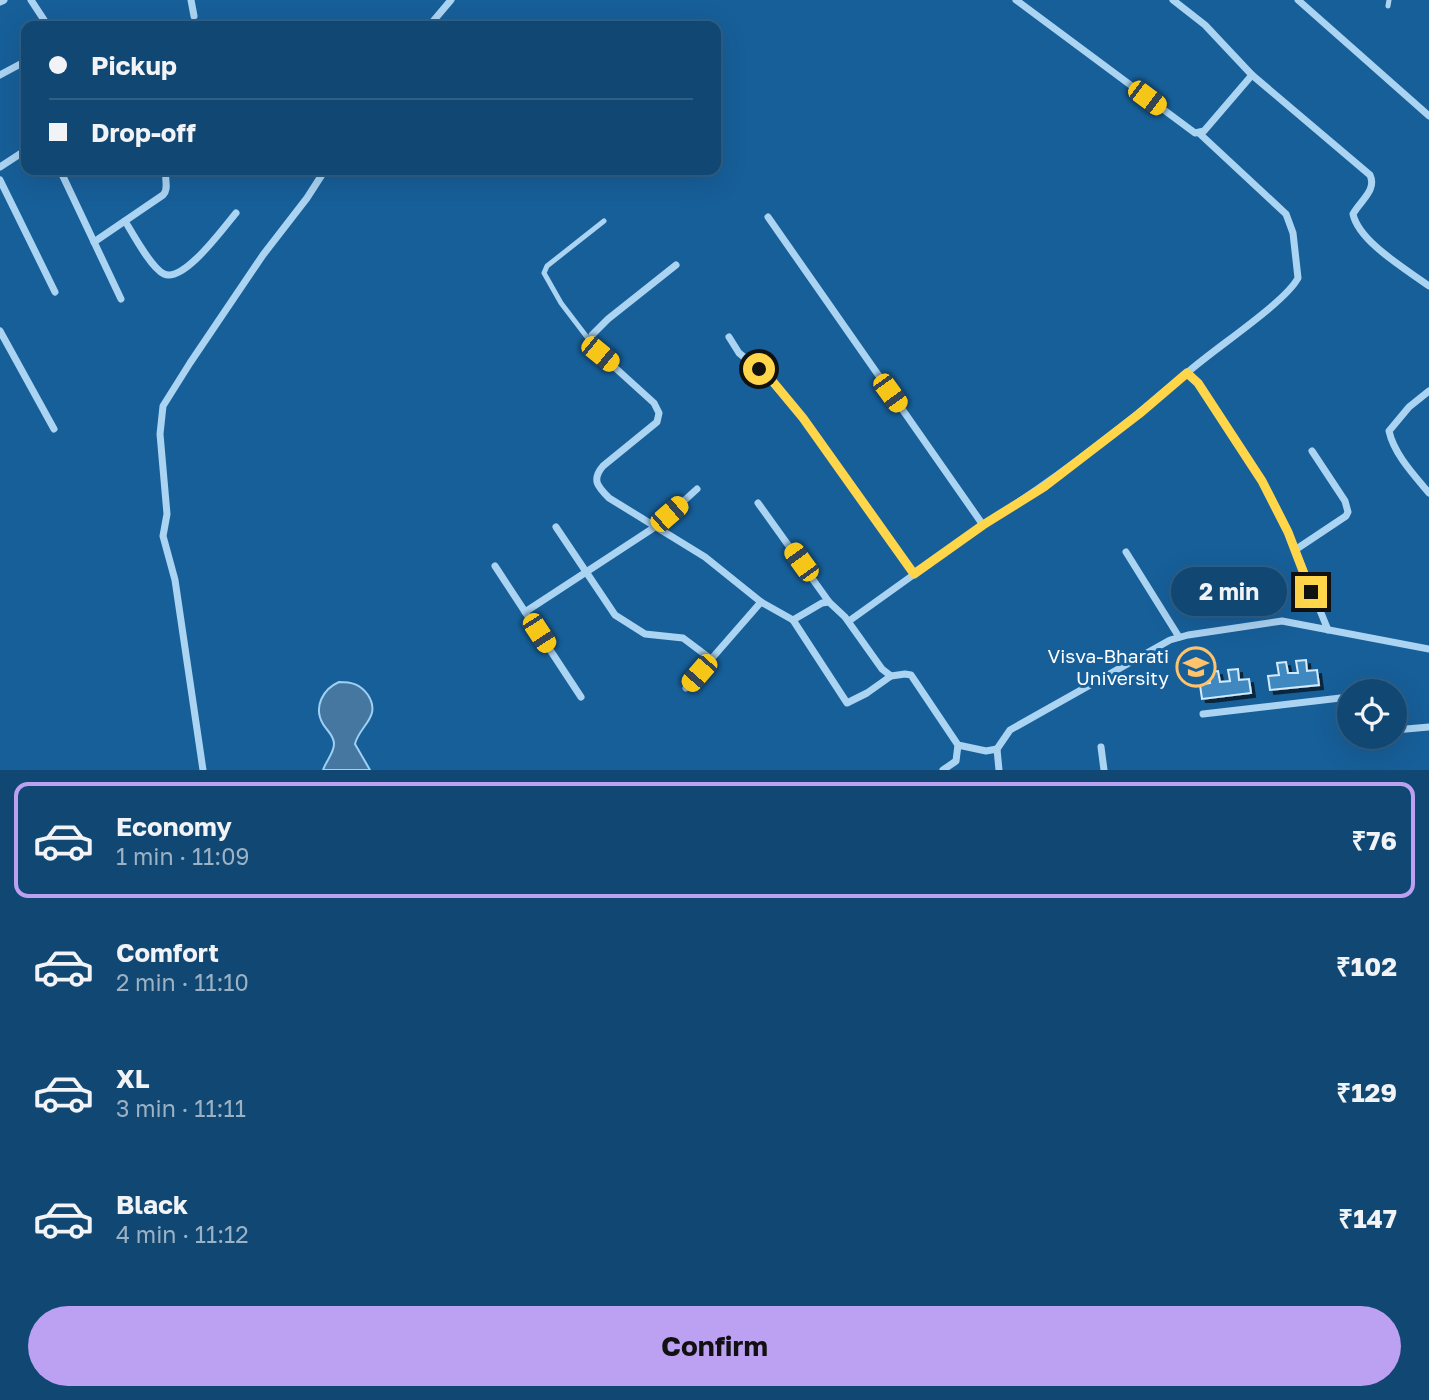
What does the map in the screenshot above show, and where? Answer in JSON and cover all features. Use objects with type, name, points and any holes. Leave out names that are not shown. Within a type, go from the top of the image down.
[{"type":"street","points":[[31,0],[45,21]]},
{"type":"street","points":[[191,0],[194,16]]},
{"type":"street","points":[[433,21],[451,0]]},
{"type":"street","points":[[849,621],[983,525],[1044,487],[1139,414],[1273,304],[1298,278],[1293,233],[1286,214],[1200,134],[1190,131],[1016,0]]},
{"type":"street","points":[[1173,0],[1205,25],[1252,75],[1370,175],[1373,182],[1371,190],[1353,214],[1357,227],[1369,240],[1429,286]]},
{"type":"street","points":[[1298,0],[1429,115]]},
{"type":"street","points":[[0,75],[21,64]]},
{"type":"street","points":[[1200,134],[1252,75]]},
{"type":"street","points":[[0,167],[21,153]]},
{"type":"street","points":[[62,175],[121,299]]},
{"type":"street","points":[[94,242],[165,192],[165,175]]},
{"type":"street","points":[[203,770],[175,580],[163,536],[167,514],[160,434],[163,406],[263,255],[323,175]]},
{"type":"street","points":[[0,180],[55,292]]},
{"type":"street","points":[[125,221],[157,269],[170,275],[180,273],[197,258],[236,212]]},
{"type":"street","points":[[768,217],[983,525]]},
{"type":"street","points":[[676,265],[592,335],[593,345],[600,354],[654,403],[659,413],[657,422],[603,466],[596,474],[595,481],[609,498],[705,557],[761,602],[793,620],[847,703],[891,676],[911,676],[958,745],[956,761],[943,770]]},
{"type":"street","points":[[0,331],[54,429]]},
{"type":"street","points":[[729,337],[740,353],[767,376],[803,418],[914,574]]},
{"type":"street","points":[[1187,373],[1198,383],[1262,481],[1295,550],[1328,630]]},
{"type":"street","points":[[1429,391],[1409,407],[1389,431],[1408,467],[1429,493]]},
{"type":"street","points":[[1295,550],[1348,512],[1345,501],[1312,451]]},
{"type":"street","points":[[524,612],[655,527],[697,489]]},
{"type":"street","points":[[758,503],[829,601],[849,621],[882,669],[891,676]]},
{"type":"street","points":[[556,527],[606,603],[625,622],[645,634],[683,638],[711,659]]},
{"type":"street","points":[[1126,552],[1179,637]]},
{"type":"street","points":[[495,566],[581,698]]},
{"type":"street","points":[[793,620],[829,601]]},
{"type":"street","points":[[686,688],[761,602]]},
{"type":"street","points":[[999,770],[997,749],[1010,730],[1179,637],[1282,621],[1429,649]]},
{"type":"street","points":[[1203,714],[1337,698]]},
{"type":"street","points":[[1407,729],[1429,727]]},
{"type":"street","points":[[958,745],[986,751],[997,749]]},
{"type":"street","points":[[1101,747],[1104,770]]},
{"type":"lane","points":[[593,345],[561,303],[544,273],[547,266],[604,221]]},
{"type":"lane","points":[[0,348],[6,341]]},
{"type":"water","points":[[339,682],[359,686],[372,703],[371,715],[355,744],[370,770],[323,770],[333,751],[334,741],[320,718],[319,705],[328,689]]},
{"type":"building","points":[[1306,660],[1307,671],[1317,670],[1319,685],[1270,690],[1268,676],[1279,675],[1277,663],[1286,662],[1288,673],[1298,673],[1296,661]]},
{"type":"building","points":[[1238,669],[1239,680],[1249,679],[1251,693],[1202,699],[1200,685],[1210,683],[1209,672],[1218,671],[1220,682],[1230,681],[1228,670]]},
{"type":"place","name":"Visva-Bharati University","points":[[1196,667]]},
{"type":"route","points":[[759,369],[803,418],[914,574],[983,525],[1044,487],[1139,414],[1187,373],[1198,383],[1262,481],[1288,532],[1311,592]]}]
